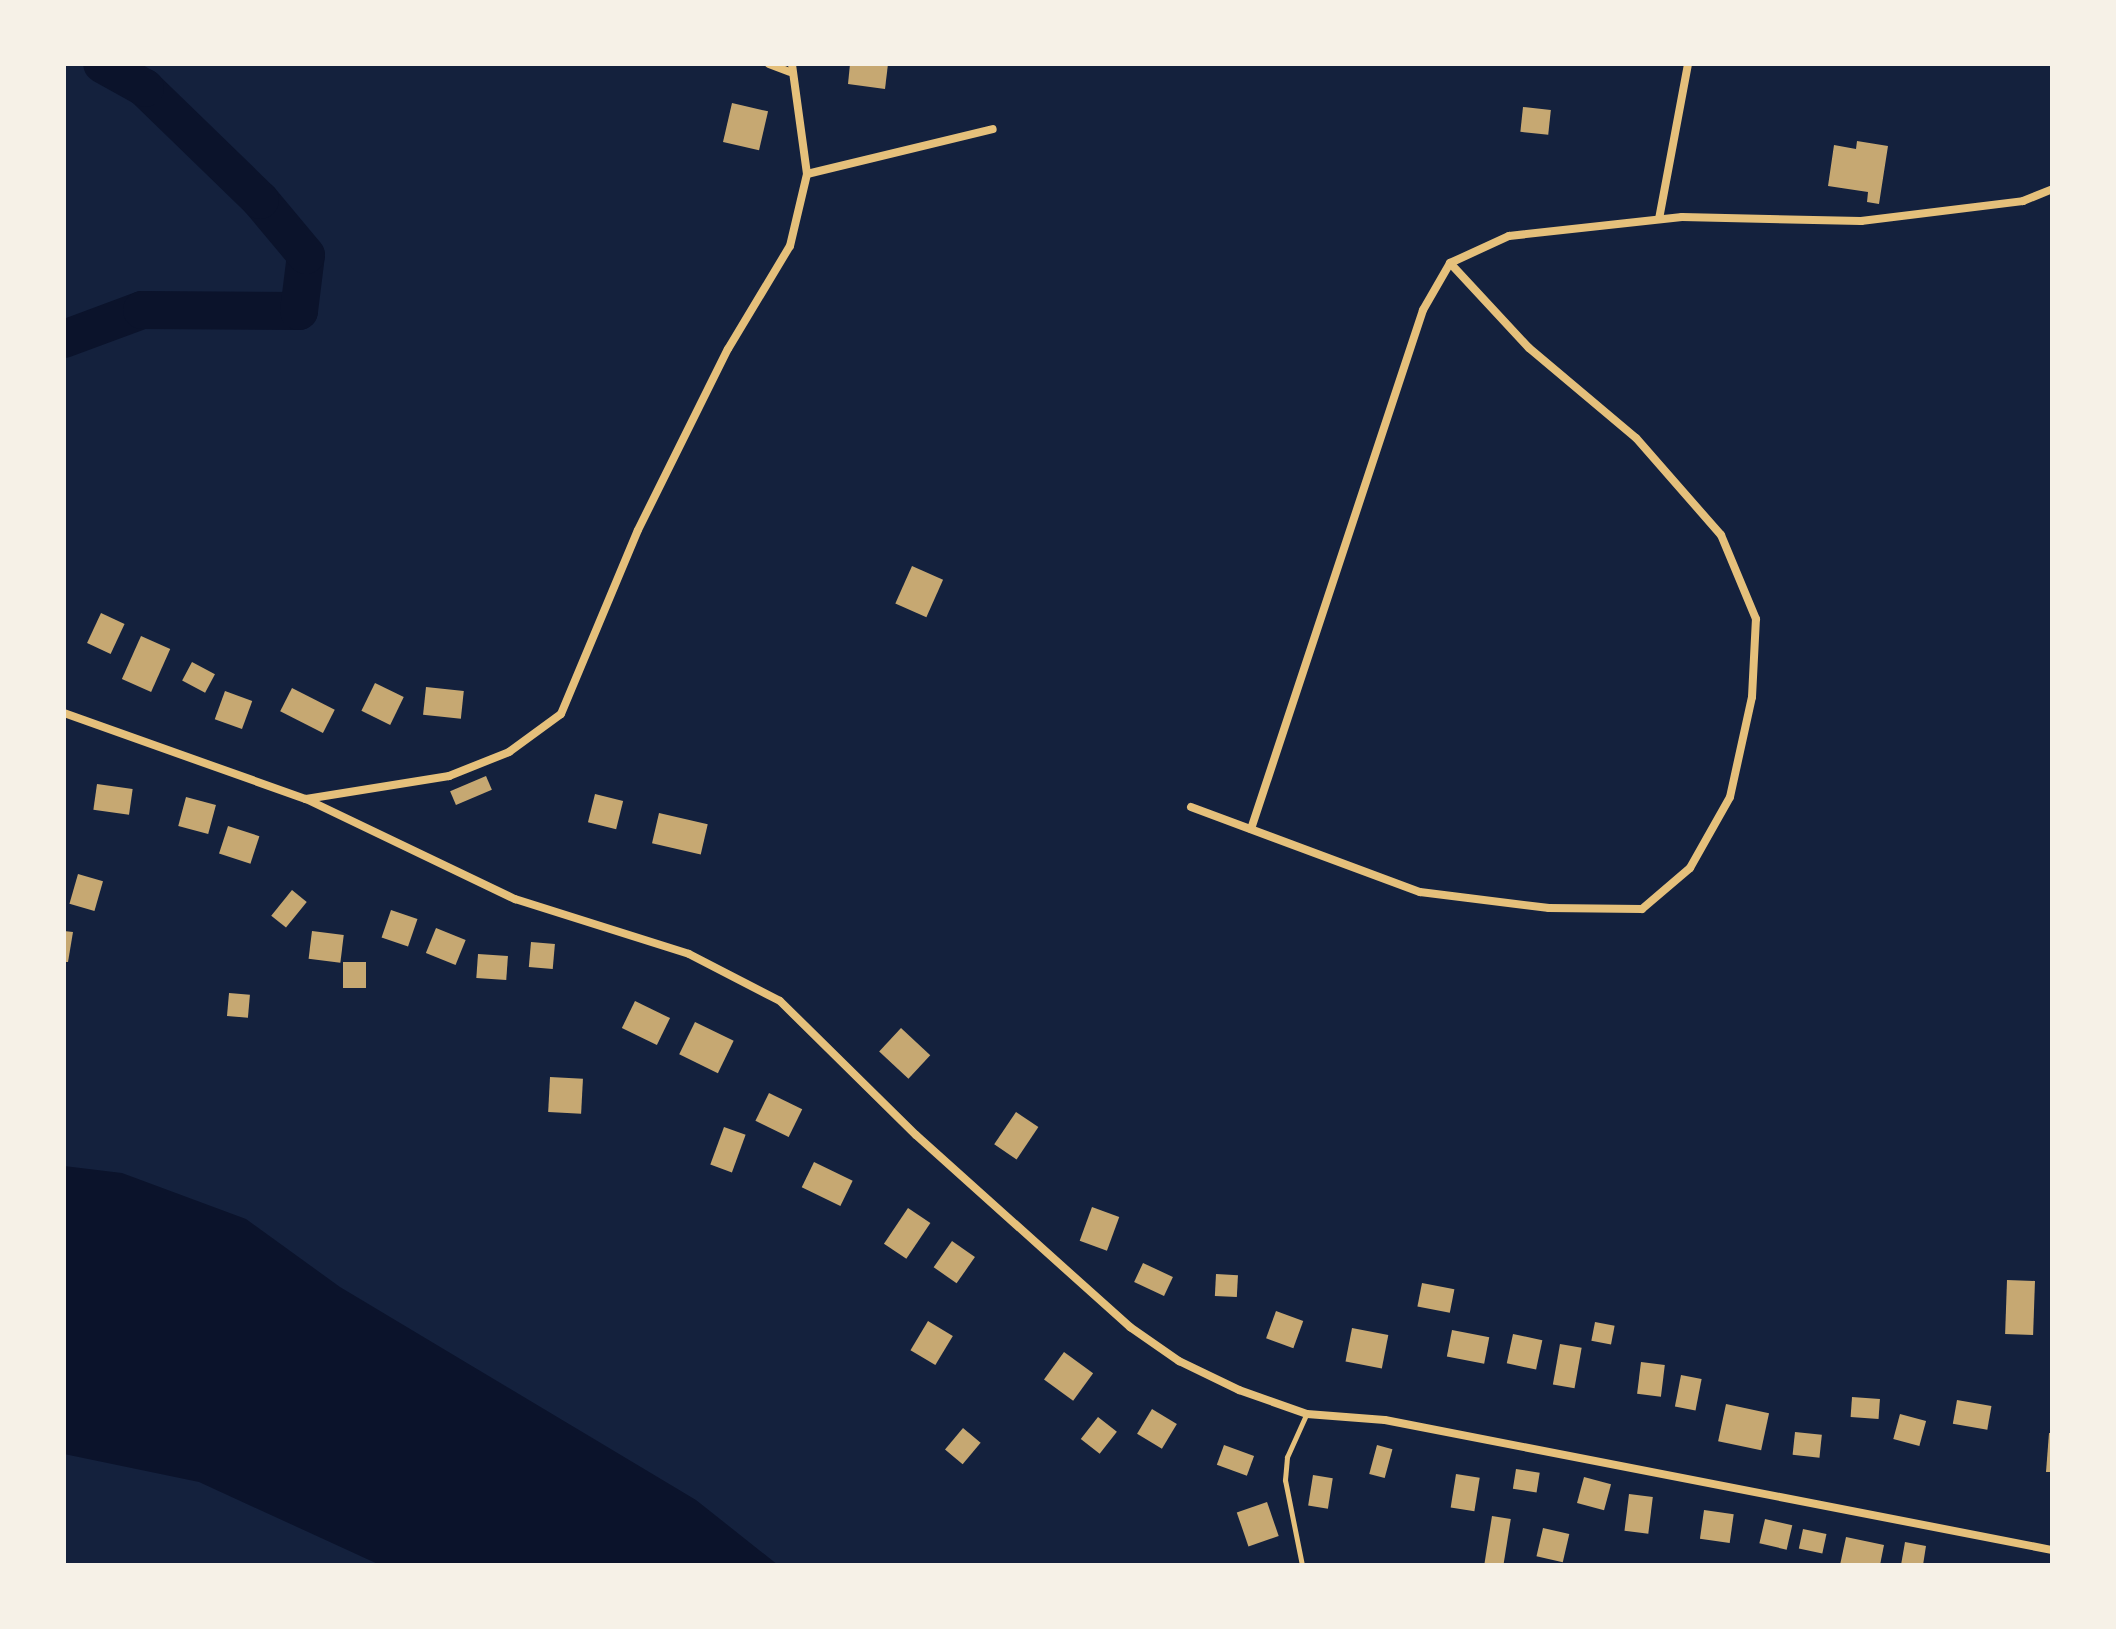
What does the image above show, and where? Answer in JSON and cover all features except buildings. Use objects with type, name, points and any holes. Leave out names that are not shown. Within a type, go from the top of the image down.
[{"type":"street","points":[[306,799],[449,776],[509,752],[561,714],[638,530],[728,349],[790,246],[807,174],[791,68],[769,64]]},
{"type":"street","points":[[1659,219],[1688,64]]},
{"type":"street","points":[[807,174],[993,129]]},
{"type":"street","points":[[1251,829],[1423,310],[1450,263],[1509,236],[1659,219],[1861,221],[2023,201],[2052,189]]},
{"type":"street","points":[[1191,807],[1420,892],[1549,908],[1642,909],[1690,868],[1730,797],[1752,697],[1756,619],[1721,535],[1636,438],[1529,348],[1450,263]]},
{"type":"street","points":[[64,713],[306,799],[515,899],[689,954],[780,1001],[916,1135],[1130,1327],[1179,1361],[1307,1414],[1385,1420],[2052,1550]]},
{"type":"lane","points":[[1302,1565],[1285,1480],[1287,1457],[1307,1414]]},
{"type":"water","points":[[64,1166],[122,1173],[246,1219],[340,1287],[696,1500],[778,1565],[380,1565],[199,1482],[64,1454]]},
{"type":"waterway","points":[[64,339],[142,310],[299,311],[306,255],[260,200],[145,88],[102,64]]}]
